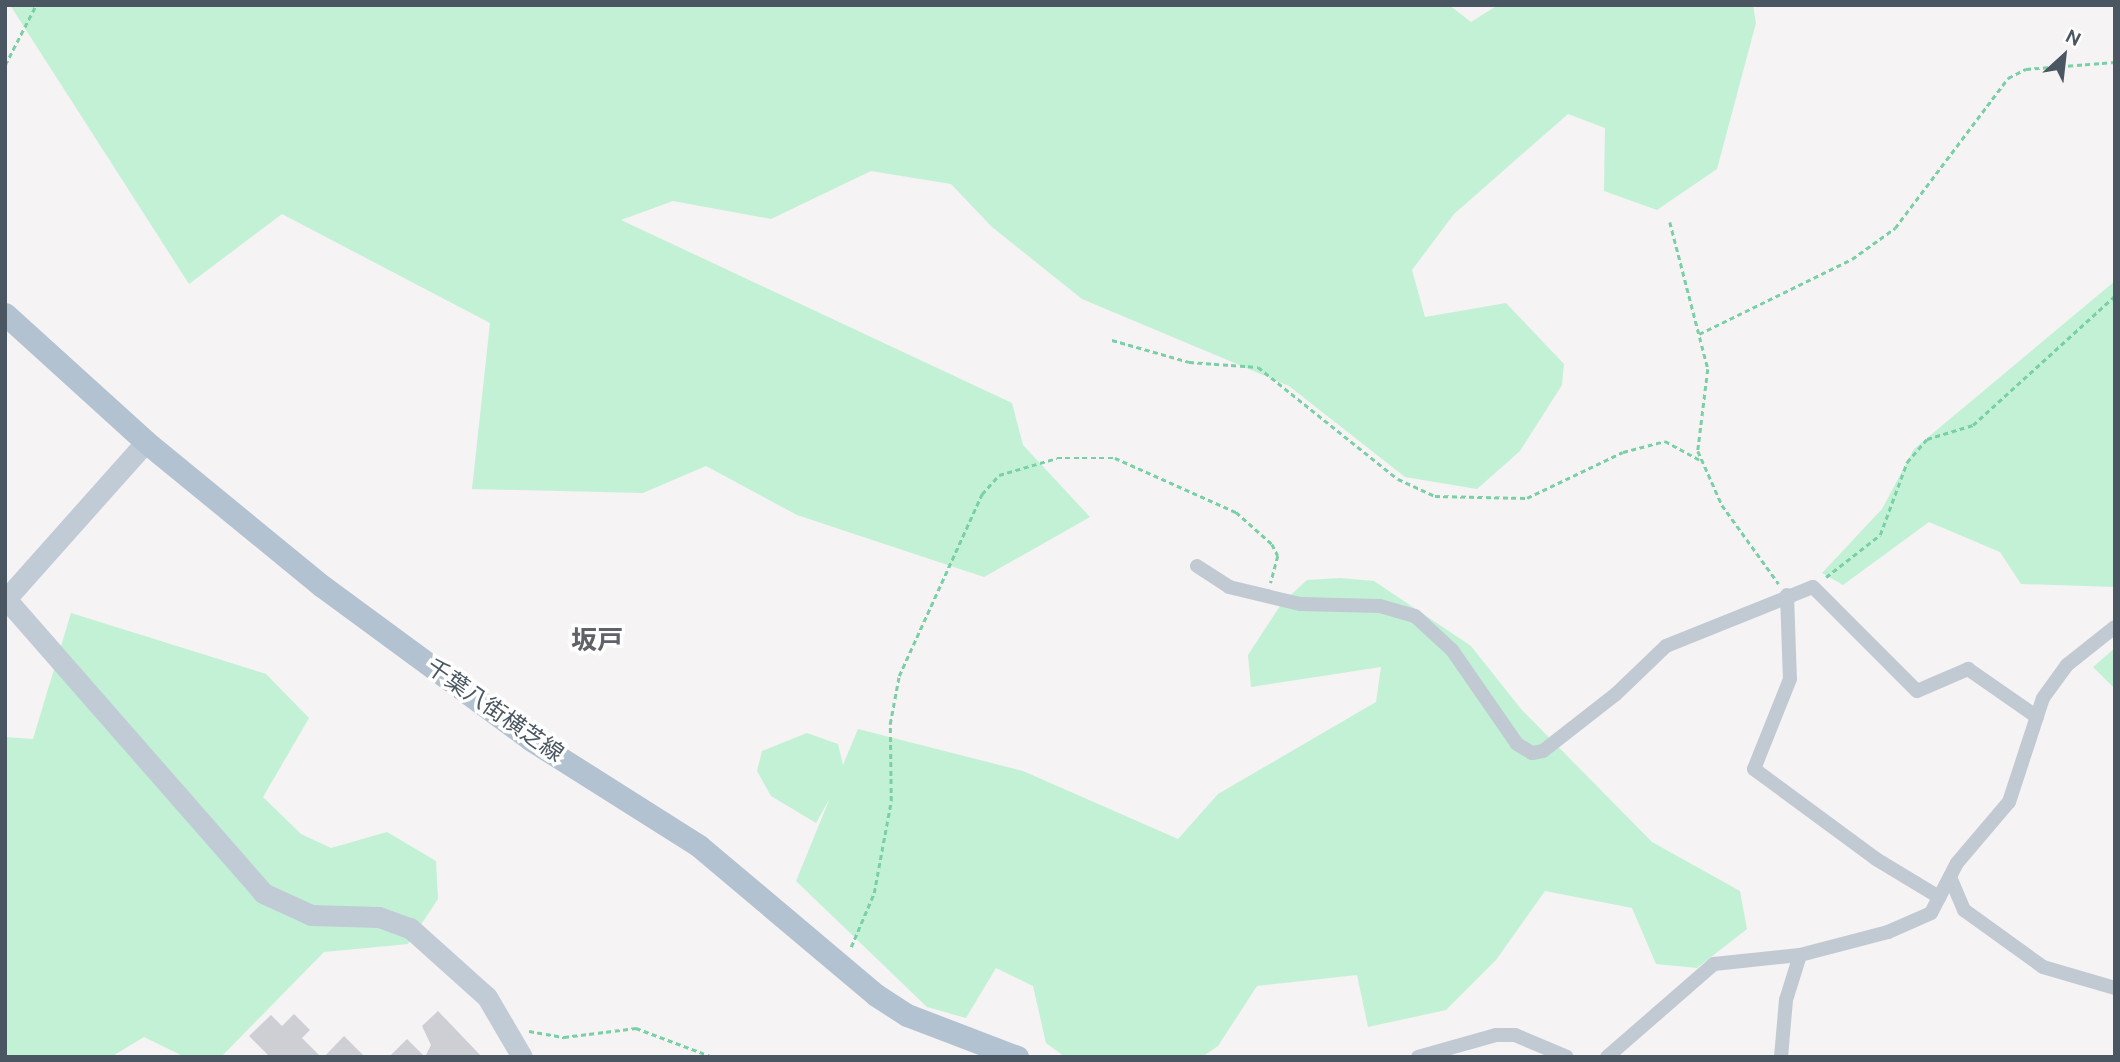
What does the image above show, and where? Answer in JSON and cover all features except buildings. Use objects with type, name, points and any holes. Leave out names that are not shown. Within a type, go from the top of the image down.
[{"type":"main road","name":"千葉八街横芝線","points":[[5,314],[146,442],[322,586],[530,739],[699,846],[843,966],[907,1015],[1017,1057]]},
{"type":"street","points":[[146,442],[6,599],[263,893],[311,915],[379,918],[410,928],[487,996],[508,1028],[522,1057]]},
{"type":"street","points":[[1197,566],[1229,586],[1268,592],[1300,604],[1380,606],[1415,616],[1452,650],[1517,744],[1532,752],[1543,751],[1616,694],[1666,646],[1787,595],[1813,587],[1917,691],[1968,670],[2037,717]]},
{"type":"street","points":[[1787,595],[1790,679],[1754,769],[1939,897]]},
{"type":"street","points":[[1607,1057],[1714,964],[1800,955],[1888,932],[1931,912],[1950,877],[2009,802],[2037,717],[2067,665],[2115,627]]},
{"type":"street","points":[[1950,877],[1964,910],[2043,967],[2115,988]]},
{"type":"street","points":[[1781,1057],[1786,1000],[1800,955]]},
{"type":"street","points":[[1418,1057],[1496,1035],[1525,1038],[1567,1057]]},
{"type":"path","points":[[5,65],[36,5]]},
{"type":"path","points":[[1699,334],[1852,259],[1895,228],[2008,78],[2026,69],[2115,62]]},
{"type":"path","points":[[1670,222],[1699,334],[1709,397],[1702,461],[1722,505],[1787,595]]},
{"type":"path","points":[[1813,587],[1880,535],[1907,462],[1927,439],[1972,425],[2115,296]]},
{"type":"path","points":[[1112,340],[1189,362],[1258,367],[1398,479],[1435,496],[1527,498],[1623,452],[1665,441],[1702,461]]},
{"type":"path","points":[[843,966],[874,893],[891,801],[890,724],[899,676],[982,494],[999,475],[1057,458],[1128,464],[1236,512],[1272,544],[1278,556],[1268,592]]},
{"type":"path","points":[[508,1028],[564,1037],[636,1028],[713,1057]]},
{"type":"green space","points":[[10,5],[1449,5],[1471,22],[1498,5],[1753,5],[1756,23],[1717,169],[1657,210],[1604,191],[1605,128],[1568,114],[1454,214],[1412,270],[1425,317],[1506,303],[1564,364],[1562,385],[1520,451],[1477,489],[1405,477],[1289,386],[1082,299],[992,227],[951,184],[871,171],[771,219],[673,201],[621,220],[1012,403],[1023,445],[1090,517],[984,577],[797,515],[706,466],[643,493],[472,489],[490,323],[282,214],[189,284]]},
{"type":"green space","points":[[2115,281],[2115,587],[2021,584],[2000,552],[1929,522],[1843,585],[1822,573],[1882,509],[1914,449]]},
{"type":"green space","points":[[1340,578],[1374,581],[1471,646],[1521,709],[1652,842],[1740,891],[1747,929],[1697,968],[1656,964],[1632,908],[1545,891],[1496,960],[1446,1010],[1368,1027],[1357,975],[1257,986],[1218,1046],[1202,1057],[1065,1057],[1046,1043],[1033,986],[996,968],[966,1018],[927,1007],[796,881],[830,798],[816,823],[771,796],[757,771],[762,751],[807,733],[838,744],[843,765],[858,729],[1023,771],[1178,839],[1218,794],[1376,702],[1381,667],[1251,687],[1248,655],[1282,603],[1307,580]]},
{"type":"green space","points":[[71,613],[266,674],[309,718],[263,797],[301,834],[331,848],[387,832],[436,861],[438,899],[408,944],[324,952],[221,1057],[185,1057],[144,1037],[111,1057],[5,1057],[5,737],[33,739]]},
{"type":"green space","points":[[2115,648],[2115,689],[2093,667]]},
{"type":"district","name":"坂戸","points":[[597,640]]}]
